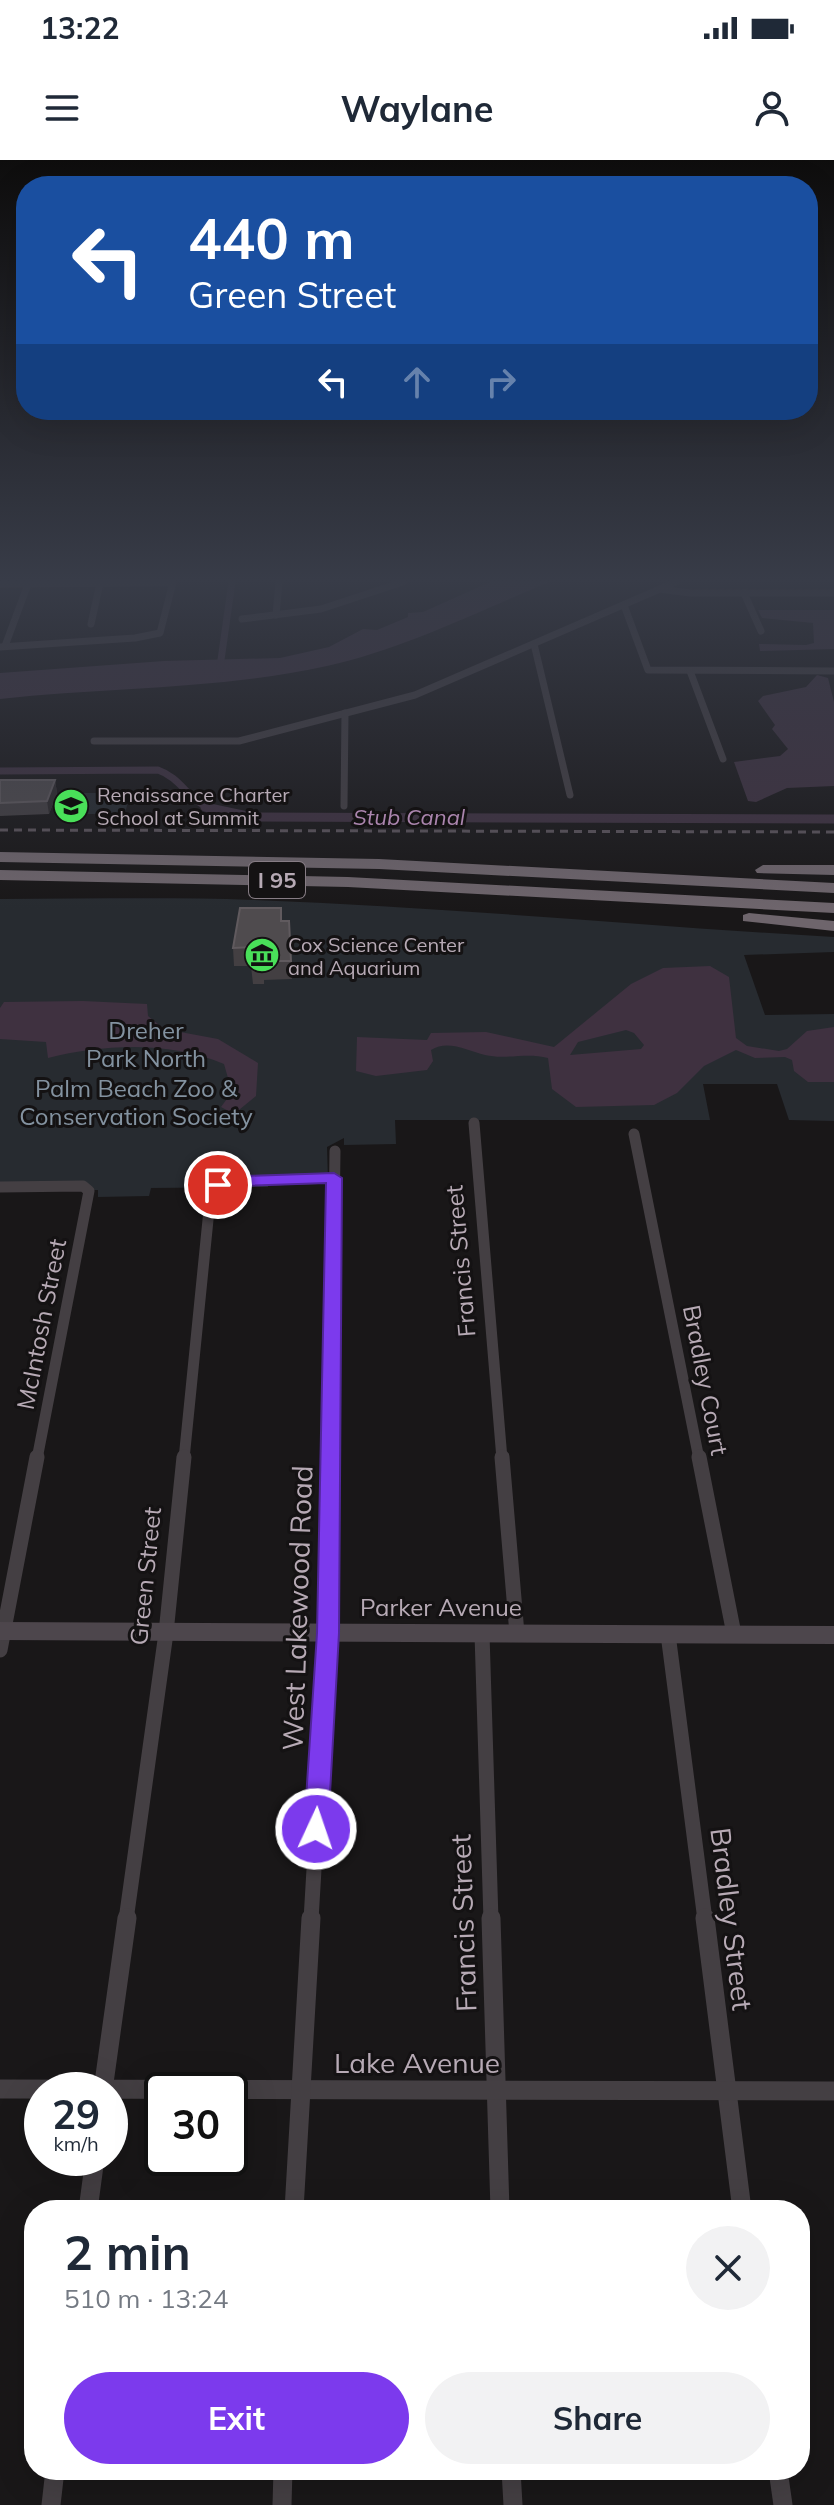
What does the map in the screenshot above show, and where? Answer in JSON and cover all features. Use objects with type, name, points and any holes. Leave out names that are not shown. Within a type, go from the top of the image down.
[{"type":"highway","name":"I 95","points":[[0,857],[287,861],[834,888]]},
{"type":"highway","points":[[590,876],[653,870],[834,870]]},
{"type":"highway","name":"I 95","points":[[0,875],[285,880],[834,908]]},
{"type":"highway","points":[[590,895],[650,908],[834,926]]},
{"type":"street","points":[[94,741],[239,741],[423,691]]},
{"type":"street","points":[[545,691],[570,795]]},
{"type":"street","points":[[698,691],[723,759]]},
{"type":"street","points":[[344,806],[345,713]]},
{"type":"street","name":"Francis Street","points":[[474,1123],[517,1634]]},
{"type":"street","name":"Bradley Court","points":[[634,1134],[734,1634]]},
{"type":"street","name":"West Lakewood Road","points":[[294,2200],[328,1633],[335,1151]]},
{"type":"street","name":"Green Street","points":[[105,2072],[166,1633],[211,1190],[235,1181],[334,1178]]},
{"type":"street","name":"McIntosh Street","points":[[0,1187],[83,1186],[89,1191],[1,1637]]},
{"type":"street","name":"Parker Avenue","points":[[1,1637],[166,1633],[834,1635]]},
{"type":"street","name":"Francis Street","points":[[482,1634],[500,2200]]},
{"type":"street","name":"Bradley Street","points":[[668,1634],[741,2200]]},
{"type":"street","name":"Lake Avenue","points":[[0,2089],[24,2089]]},
{"type":"street","name":"Lake Avenue","points":[[128,2090],[834,2091]]},
{"type":"street","points":[[89,2200],[93,2176]]},
{"type":"street","points":[[51,2505],[54,2480]]},
{"type":"street","points":[[282,2505],[283,2480]]},
{"type":"street","points":[[512,2480],[513,2505]]},
{"type":"street","points":[[779,2480],[783,2505]]},
{"type":"green space","points":[[71,793],[130,793],[125,814],[64,814]]},
{"type":"green space","name":"Dreher Park North","points":[[0,899],[327,903],[834,937],[834,952],[744,955],[765,1015],[834,1014],[834,1121],[789,1120],[777,1084],[703,1084],[710,1120],[395,1120],[396,1144],[344,1145],[344,1138],[327,1147],[328,1181],[268,1183],[268,1187],[151,1188],[149,1196],[98,1197],[98,1190],[0,1190]]},
{"type":"shaded area","points":[[0,691],[94,691],[41,695],[0,699]]},
{"type":"shaded area","points":[[785,691],[831,691],[834,786],[787,788],[756,802],[748,801],[734,762],[780,756],[788,749],[772,729],[775,725],[758,701],[763,696]]},
{"type":"shaded area","points":[[710,966],[729,977],[736,1038],[747,1046],[779,1051],[787,1049],[807,1031],[834,1027],[834,1082],[808,1082],[794,1071],[792,1060],[785,1057],[755,1058],[736,1050],[704,1066],[677,1093],[654,1105],[576,1107],[552,1089],[548,1058],[540,1056],[493,1056],[444,1046],[431,1050],[433,1061],[427,1070],[376,1076],[356,1071],[357,1037],[427,1040],[431,1033],[486,1032],[554,1047],[631,984],[663,968]],"holes":[[[626,1030],[634,1033],[644,1045],[641,1049],[570,1055],[578,1042]]]},
{"type":"shaded area","points":[[4,1002],[147,1004],[148,1016],[164,1029],[218,1039],[258,1063],[256,1096],[234,1114],[221,1107],[232,1092],[224,1064],[181,1051],[114,1048],[48,1058],[46,1042],[0,1039],[0,1008]]},
{"type":"building","points":[[0,780],[55,780],[47,801],[0,803]]},
{"type":"building","points":[[240,908],[281,908],[281,921],[289,921],[291,961],[263,961],[262,965],[251,965],[253,947],[233,948]]},
{"type":"waterway","name":"Stub Canal","points":[[0,771],[158,770],[174,779],[198,802],[213,809]]},
{"type":"waterway","name":"Stub Canal","points":[[205,807],[213,809]]},
{"type":"waterway","name":"Stub Canal","points":[[213,809],[252,817],[834,819]]},
{"type":"railway","points":[[0,830],[834,832]]},
{"type":"place","name":"Renaissance Charter School at Summit","points":[[71,806]]},
{"type":"place","name":"Cox Science Center and Aquarium","points":[[262,955]]},
{"type":"route","points":[[218,1185],[235,1181],[334,1178],[328,1633],[316,1829]]},
{"type":"park label","name":"Palm Beach Zoo & Conservation Society","points":[[136,1102]]}]
